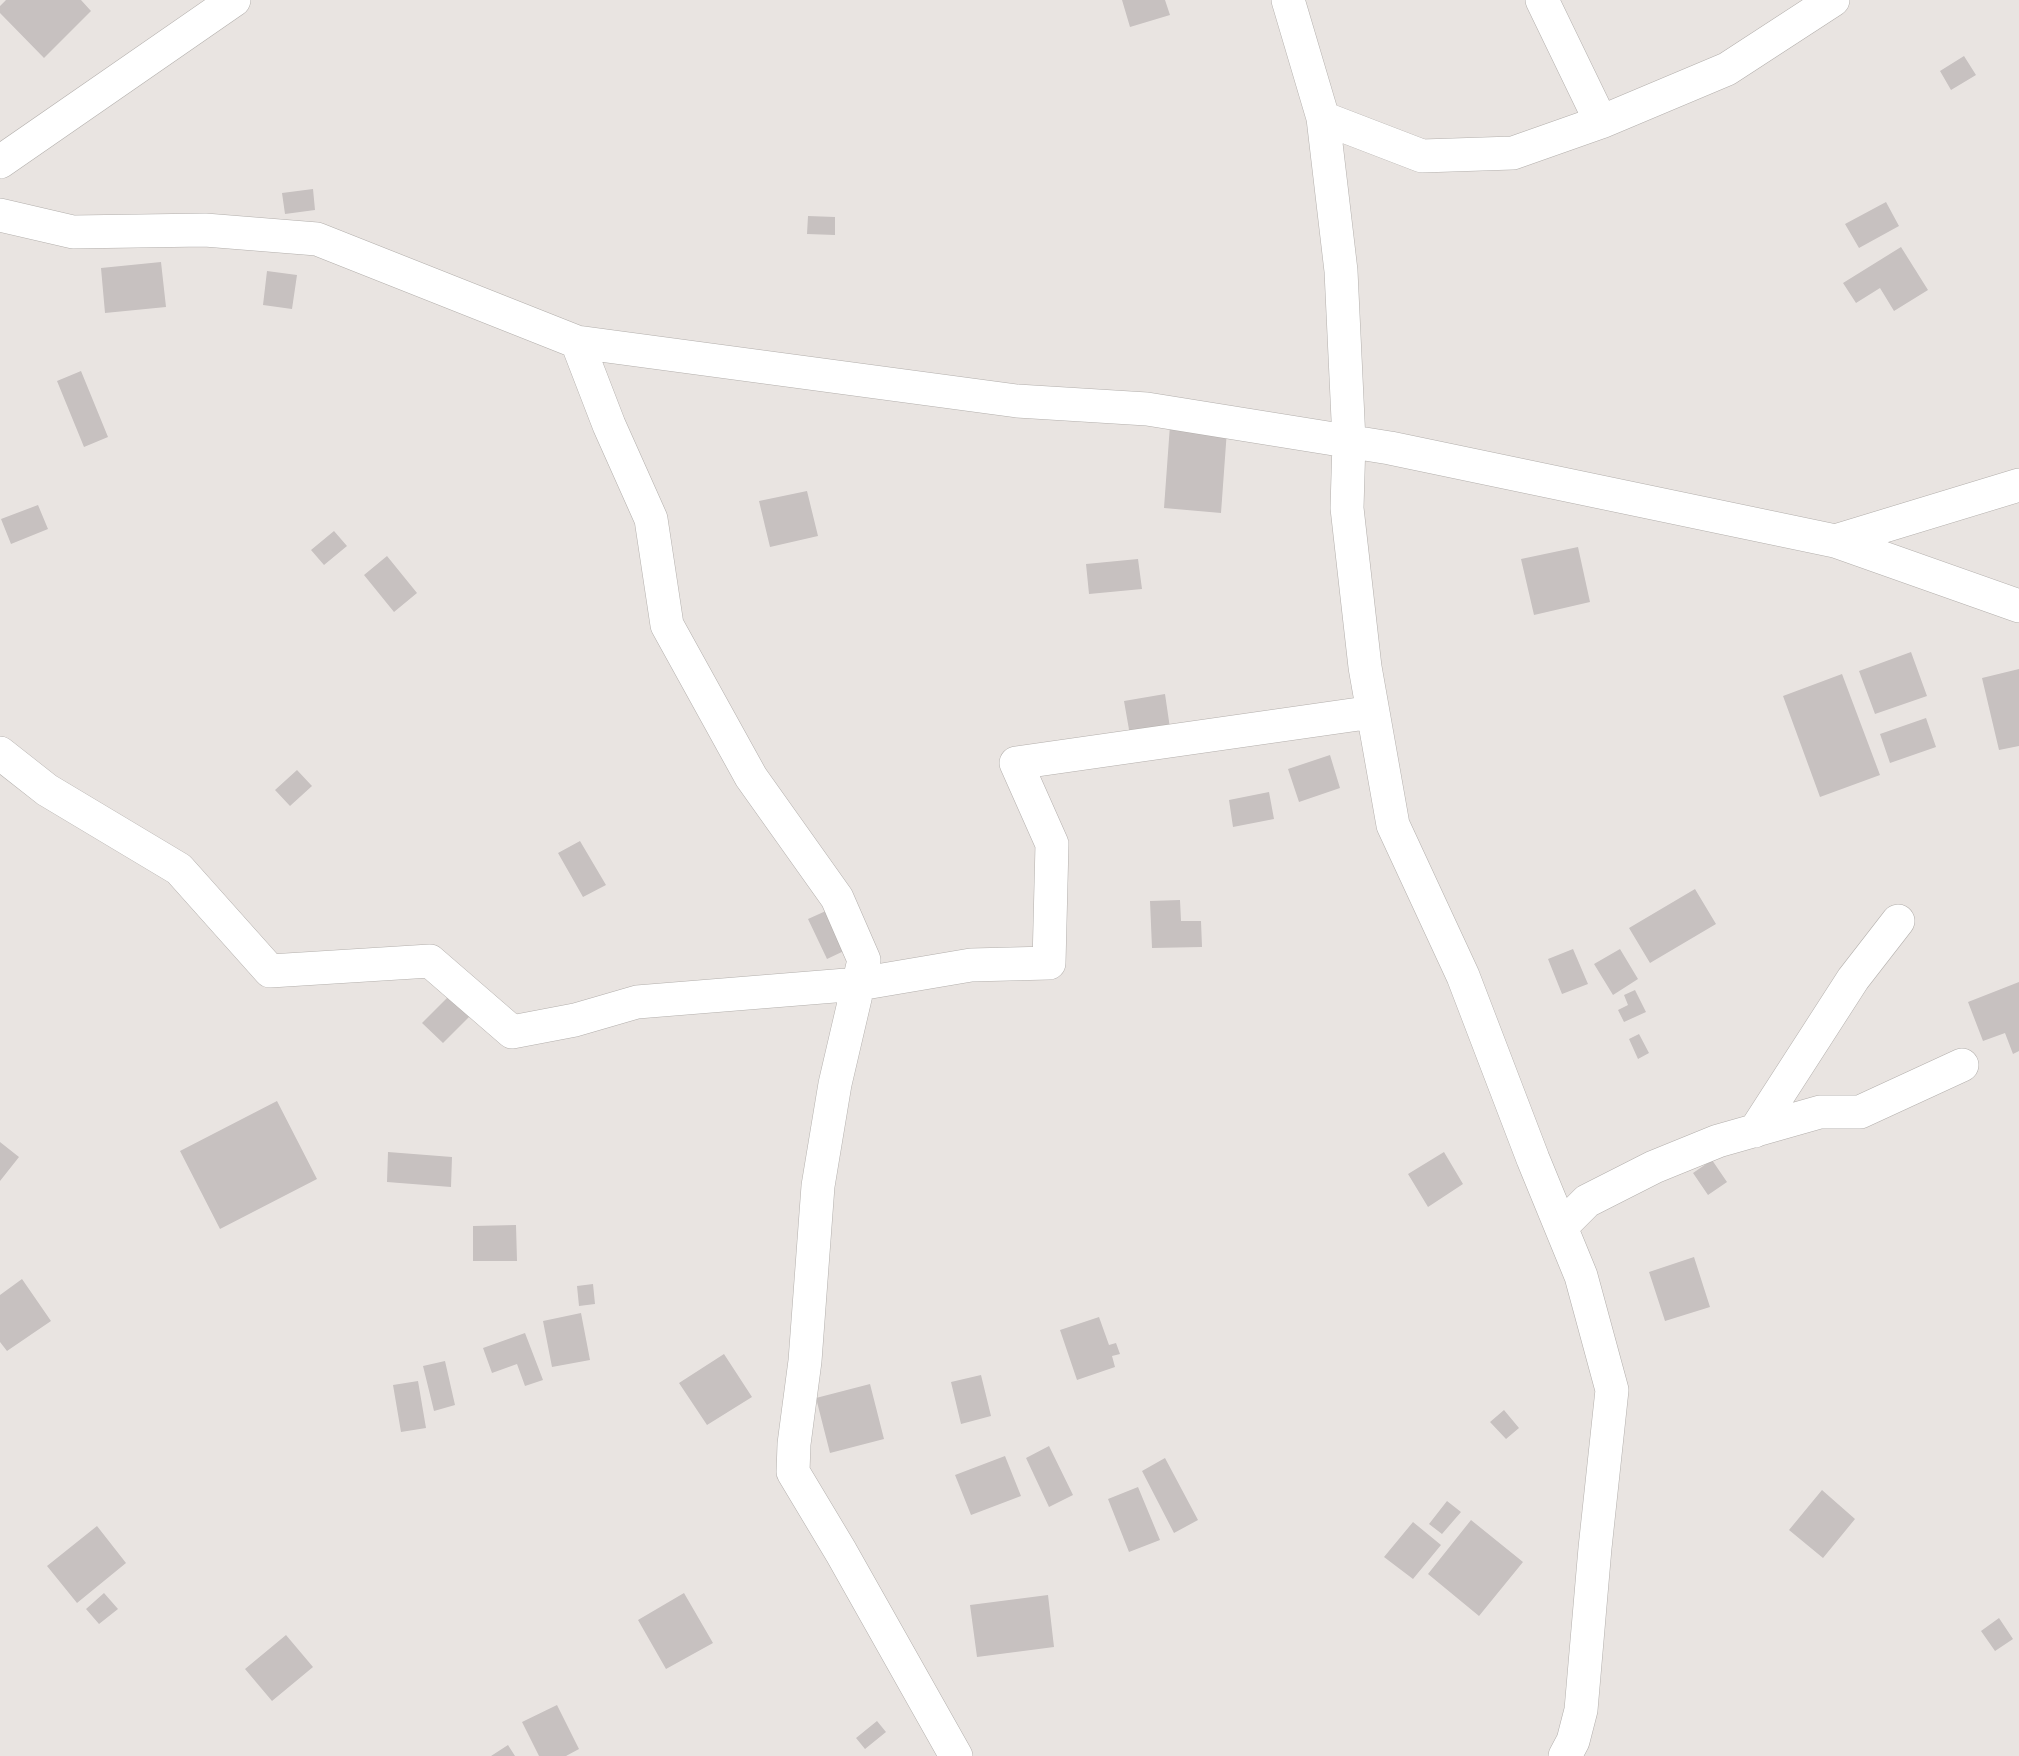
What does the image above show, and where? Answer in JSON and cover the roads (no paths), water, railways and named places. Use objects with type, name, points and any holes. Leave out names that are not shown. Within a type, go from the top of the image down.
[{"type":"street","points":[[0,162],[234,0]]},
{"type":"street","points":[[1288,0],[1323,118],[1341,271],[1349,441],[1347,508],[1365,668],[1393,825],[1463,976],[1533,1159],[1581,1276],[1612,1390],[1581,1710],[1574,1741],[1564,1756]]},
{"type":"street","points":[[1542,0],[1601,122]]},
{"type":"street","points":[[1323,118],[1422,156],[1514,153],[1601,122],[1727,69],[1833,0]]},
{"type":"street","points":[[0,215],[74,232],[205,230],[317,238],[577,342],[1017,401],[1147,409],[1349,441],[1835,541],[2019,606]]},
{"type":"street","points":[[577,342],[609,425],[651,519],[667,625],[751,777],[837,898],[864,960],[835,1084],[818,1186],[805,1361],[794,1444],[793,1472],[841,1552],[956,1756]]},
{"type":"street","points":[[1835,541],[2019,485]]},
{"type":"street","points":[[0,753],[47,790],[179,869],[270,971],[430,961],[512,1032],[575,1020],[637,1002],[860,984],[971,965],[1049,963],[1052,844],[1016,763],[1373,712]]},
{"type":"street","points":[[1755,1131],[1852,979],[1898,921]]},
{"type":"street","points":[[1561,1227],[1587,1201],[1654,1167],[1718,1141],[1820,1112],[1860,1112],[1962,1065]]}]
